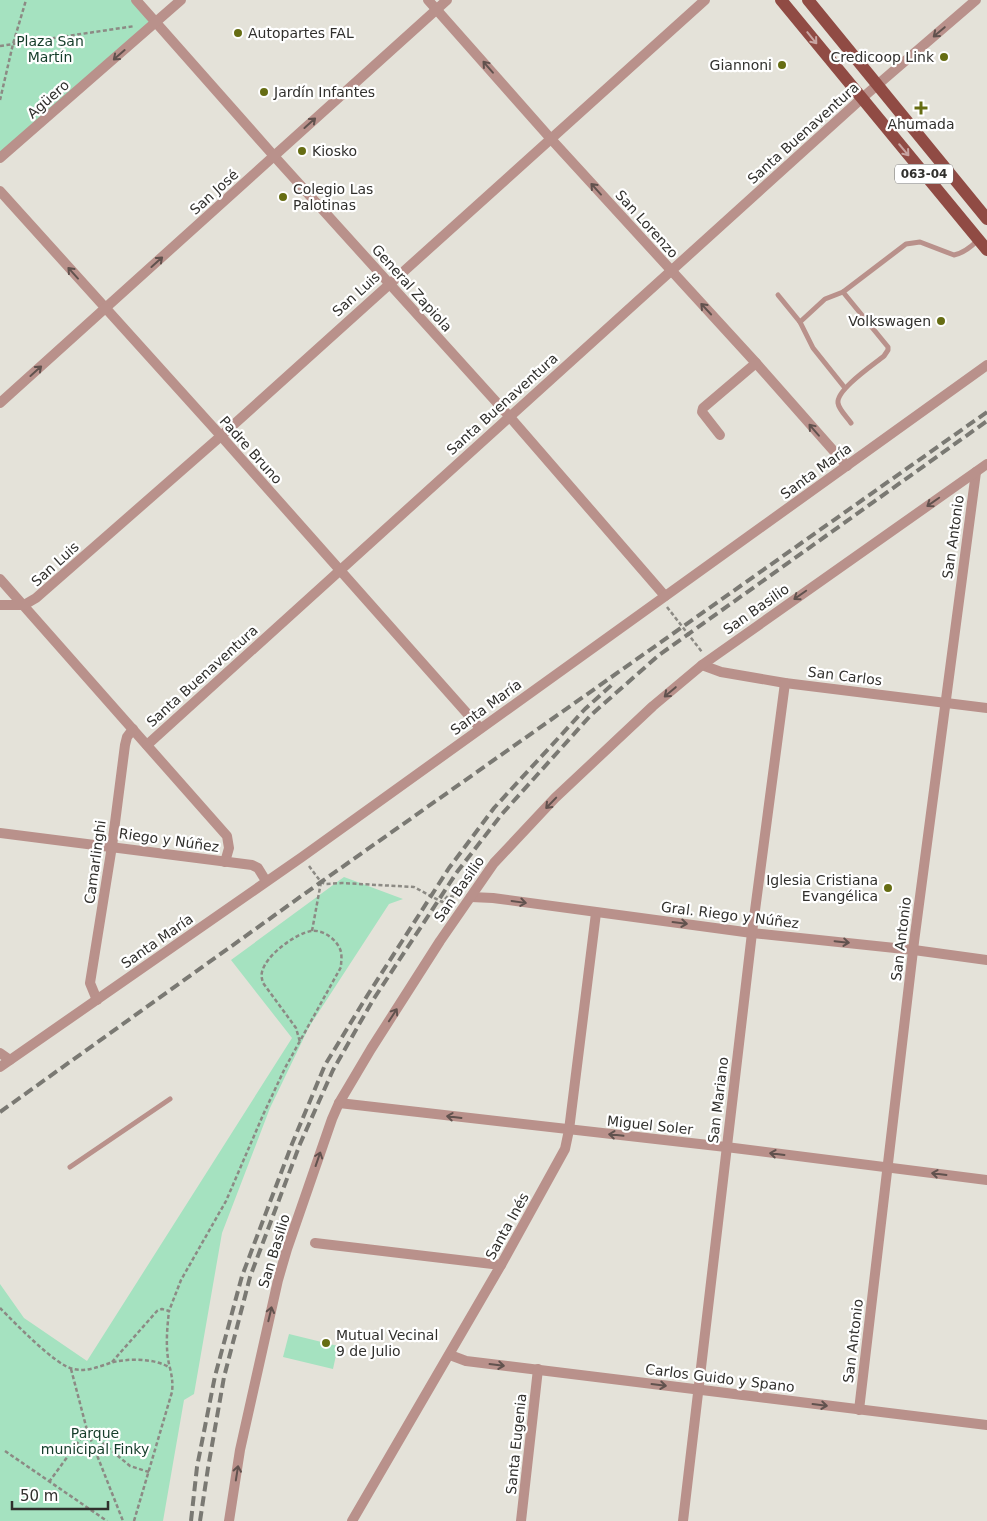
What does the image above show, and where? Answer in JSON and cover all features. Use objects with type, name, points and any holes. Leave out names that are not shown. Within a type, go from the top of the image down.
[{"type":"main road","name":"063-04","points":[[781,0],[987,250]]},
{"type":"main road","name":"063-04","points":[[808,0],[987,219]]},
{"type":"street","name":"General Zapiola","points":[[136,0],[509,416],[665,596]]},
{"type":"street","name":"Agüero","points":[[0,158],[181,0]]},
{"type":"street","name":"San Lorenzo","points":[[428,0],[671,272],[756,363],[846,466]]},
{"type":"street","name":"San José","points":[[0,403],[447,0]]},
{"type":"street","name":"San Luis","points":[[24,605],[36,598],[221,436],[705,0]]},
{"type":"street","name":"Santa Buenaventura","points":[[147,745],[861,99],[976,0]]},
{"type":"street","name":"Padre Bruno","points":[[0,191],[480,728]]},
{"type":"street","points":[[720,435],[702,412],[703,408],[756,363]]},
{"type":"street","name":"Santa María","points":[[0,1067],[302,857],[987,365]]},
{"type":"street","name":"San Basilio","points":[[229,1521],[240,1450],[278,1280],[319,1156],[339,1103],[356,1072],[440,942],[504,851],[555,798],[653,706],[705,663],[987,464]]},
{"type":"street","name":"San Antonio","points":[[859,1410],[944,702],[976,472]]},
{"type":"street","points":[[0,579],[227,836],[229,848],[225,862]]},
{"type":"street","points":[[0,605],[24,605]]},
{"type":"street","name":"San Carlos","points":[[705,663],[721,672],[786,683],[987,708]]},
{"type":"street","name":"San Mariano","points":[[683,1521],[752,933],[786,683]]},
{"type":"street","name":"Camarlinghi","points":[[97,1000],[90,983],[112,846],[124,745],[133,729]]},
{"type":"street","name":"Riego y Núñez","points":[[0,833],[252,865],[258,868],[266,881]]},
{"type":"street","name":"Gral. Riego y Núñez","points":[[471,898],[493,898],[752,933],[914,950],[987,960]]},
{"type":"street","name":"Santa Inés","points":[[352,1521],[501,1266],[561,1157],[568,1140],[596,913]]},
{"type":"street","points":[[0,1053],[10,1060]]},
{"type":"street","name":"Miguel Soler","points":[[339,1103],[726,1147],[987,1180]]},
{"type":"street","points":[[315,1243],[501,1266]]},
{"type":"street","name":"Carlos Guido y Spano","points":[[450,1355],[466,1361],[987,1425]]},
{"type":"street","name":"Santa Eugenia","points":[[521,1521],[538,1369]]},
{"type":"lane","points":[[800,322],[825,299],[843,292],[906,244],[920,242],[954,255],[969,248],[978,239]]},
{"type":"lane","points":[[843,292],[888,347],[884,356],[844,388],[838,396],[837,402],[851,423]]},
{"type":"lane","points":[[778,294],[800,322],[813,348],[844,388]]},
{"type":"lane","points":[[70,1167],[170,1098]]},
{"type":"path","points":[[0,100],[13,44],[26,0]]},
{"type":"path","points":[[0,46],[156,23]]},
{"type":"path","points":[[665,596],[666,606],[705,663]]},
{"type":"path","points":[[302,857],[321,882],[325,884],[342,883],[414,887],[442,902],[448,896],[471,898]]},
{"type":"path","points":[[312,931],[321,882]]},
{"type":"path","points":[[134,1521],[172,1392],[173,1381],[167,1338],[169,1311],[181,1280],[226,1201],[263,1115],[341,967],[342,958],[339,947],[320,931],[312,931],[301,935],[275,952],[263,970],[262,976],[266,988],[296,1028],[300,1042]]},
{"type":"path","points":[[0,1308],[44,1350],[71,1369],[87,1370],[99,1368],[112,1362],[150,1360],[170,1368]]},
{"type":"path","points":[[112,1362],[157,1311],[162,1309],[169,1311]]},
{"type":"path","points":[[71,1369],[86,1430],[123,1521]]},
{"type":"path","points":[[86,1430],[130,1466],[149,1472]]},
{"type":"path","points":[[50,1482],[86,1430]]},
{"type":"path","points":[[5,1451],[107,1521]]},
{"type":"green space","name":"Plaza San Martín","points":[[0,0],[136,0],[156,23],[0,158]]},
{"type":"green space","name":"Parque municipal Finky","points":[[344,877],[403,899],[389,904],[309,1027],[270,1108],[222,1233],[194,1394],[184,1400],[163,1521],[0,1521],[0,1284],[24,1318],[87,1361],[292,1038],[231,960]]},
{"type":"green space","points":[[289,1334],[338,1346],[333,1369],[283,1357]]},
{"type":"railway","points":[[0,1112],[321,882],[987,412]]},
{"type":"railway","points":[[200,1521],[224,1377],[250,1277],[300,1144],[333,1070],[373,1000],[457,872],[502,814],[591,715],[659,655],[987,421]]},
{"type":"railway","points":[[191,1521],[197,1467],[215,1376],[242,1276],[292,1144],[325,1065],[449,868],[494,808],[585,709],[615,682]]},
{"type":"place","name":"Autopartes FAL","points":[[238,33]]},
{"type":"place","name":"Credicoop Link","points":[[944,57]]},
{"type":"place","name":"Giannoni","points":[[782,65]]},
{"type":"place","name":"Jardín Infantes","points":[[264,92]]},
{"type":"place","name":"Ahumada","points":[[921,108]]},
{"type":"place","name":"Kiosko","points":[[302,151]]},
{"type":"place","name":"Colegio Las Palotinas","points":[[283,197]]},
{"type":"place","name":"Volkswagen","points":[[941,321]]},
{"type":"place","name":"Iglesia Cristiana Evangélica","points":[[888,888]]},
{"type":"place","name":"Mutual Vecinal 9 de Julio","points":[[326,1343]]}]
